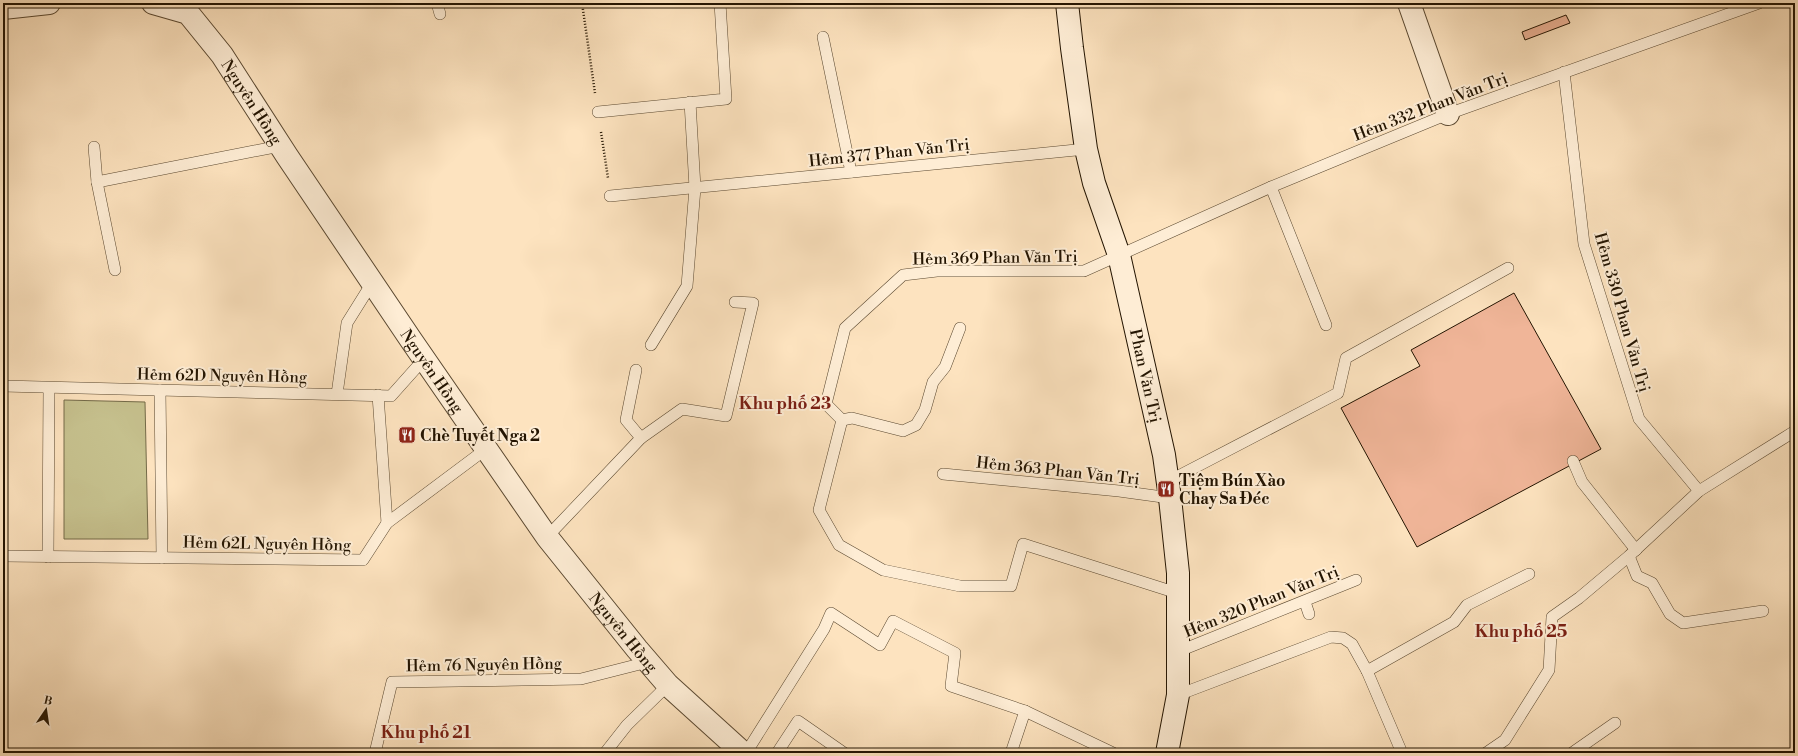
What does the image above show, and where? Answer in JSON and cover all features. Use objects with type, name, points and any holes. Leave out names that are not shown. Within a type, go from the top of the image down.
[{"type":"street","points":[[3,8],[49,3]]},
{"type":"street","name":"Nguyên Hồng","points":[[153,3],[188,8],[222,55],[280,146],[372,283],[547,537],[668,685],[742,753]]},
{"type":"street","name":"Phan Văn Trị","points":[[1068,3],[1072,48],[1086,149],[1094,183],[1119,255],[1164,455],[1169,490],[1178,573],[1178,695],[1167,753]]},
{"type":"street","points":[[1409,3],[1448,114]]},
{"type":"lane","points":[[598,112],[726,99],[720,3]]},
{"type":"lane","name":"Hẻm 332 Phan Văn Trị","points":[[1119,255],[1271,187],[1448,114],[1759,3]]},
{"type":"lane","points":[[823,37],[851,172]]},
{"type":"lane","name":"Hẻm 330 Phan Văn Trị","points":[[1564,72],[1584,244],[1639,419],[1699,491]]},
{"type":"lane","points":[[652,345],[687,286],[695,188],[690,102]]},
{"type":"lane","points":[[97,182],[280,146]]},
{"type":"lane","points":[[94,147],[97,182],[115,270]]},
{"type":"lane","name":"Hẻm 377 Phan Văn Trị","points":[[610,196],[1086,149]]},
{"type":"lane","points":[[1271,187],[1326,325]]},
{"type":"lane","name":"Hẻm 369 Phan Văn Trị","points":[[842,420],[826,404],[845,328],[903,275],[937,271],[1084,271],[1119,255]]},
{"type":"lane","points":[[1169,490],[1338,393],[1346,358],[1508,268]]},
{"type":"lane","points":[[337,394],[347,323],[372,283]]},
{"type":"lane","points":[[547,537],[641,438],[682,409],[726,416],[753,304],[735,302]]},
{"type":"lane","points":[[960,328],[945,367],[933,382],[925,410],[916,425],[903,431],[852,418],[842,420],[819,510],[839,544],[883,570],[960,586],[1011,586],[1023,544],[1177,593]]},
{"type":"lane","name":"Hẻm 62D Nguyên Hồng","points":[[3,386],[391,396],[424,359]]},
{"type":"lane","points":[[636,370],[626,420],[641,438]]},
{"type":"lane","points":[[48,557],[49,388]]},
{"type":"lane","points":[[160,390],[162,558]]},
{"type":"lane","points":[[378,395],[387,523]]},
{"type":"lane","points":[[1486,753],[1505,740],[1548,670],[1552,617],[1580,598],[1632,553],[1699,491],[1795,431]]},
{"type":"lane","name":"Hẻm 62L Nguyên Hồng","points":[[3,556],[363,560],[387,523],[486,449]]},
{"type":"lane","points":[[1572,461],[1582,482],[1632,553],[1637,576],[1652,583],[1670,614],[1683,623],[1763,611]]},
{"type":"lane","name":"Hẻm 363 Phan Văn Trị","points":[[943,474],[1111,490],[1169,490]]},
{"type":"lane","points":[[1367,671],[1454,622],[1467,605],[1529,574]]},
{"type":"lane","name":"Hẻm 320 Phan Văn Trị","points":[[1177,652],[1305,602],[1356,580]]},
{"type":"lane","points":[[1305,602],[1309,614]]},
{"type":"lane","points":[[746,753],[824,629],[831,613],[880,645],[893,621],[955,654],[951,686],[1026,711],[1113,753]]},
{"type":"lane","points":[[1178,695],[1331,637],[1343,638],[1352,644],[1367,671],[1402,753]]},
{"type":"lane","name":"Hẻm 76 Nguyên Hồng","points":[[375,753],[392,682],[581,679],[648,662]]},
{"type":"lane","points":[[605,753],[627,725],[668,685]]},
{"type":"lane","points":[[1011,753],[1026,711]]},
{"type":"lane","points":[[777,753],[798,721],[844,753]]},
{"type":"lane","points":[[1572,753],[1615,723]]},
{"type":"shaded area","points":[[64,400],[145,402],[148,539],[64,539]]},
{"type":"building","points":[[1566,15],[1570,23],[1525,40],[1522,32]]},
{"type":"building","points":[[1514,293],[1601,449],[1417,547],[1341,408],[1420,366],[1411,350]]},
{"type":"place","name":"Chè Tuyết Nga 2","points":[[407,435]]},
{"type":"place","name":"Tiệm Bún Xào Chay Sa Đéc","points":[[1166,489]]},
{"type":"district","name":"Khu phố 23","points":[[785,403]]},
{"type":"district","name":"Khu phố 25","points":[[1521,631]]},
{"type":"district","name":"Khu phố 21","points":[[426,732]]}]
